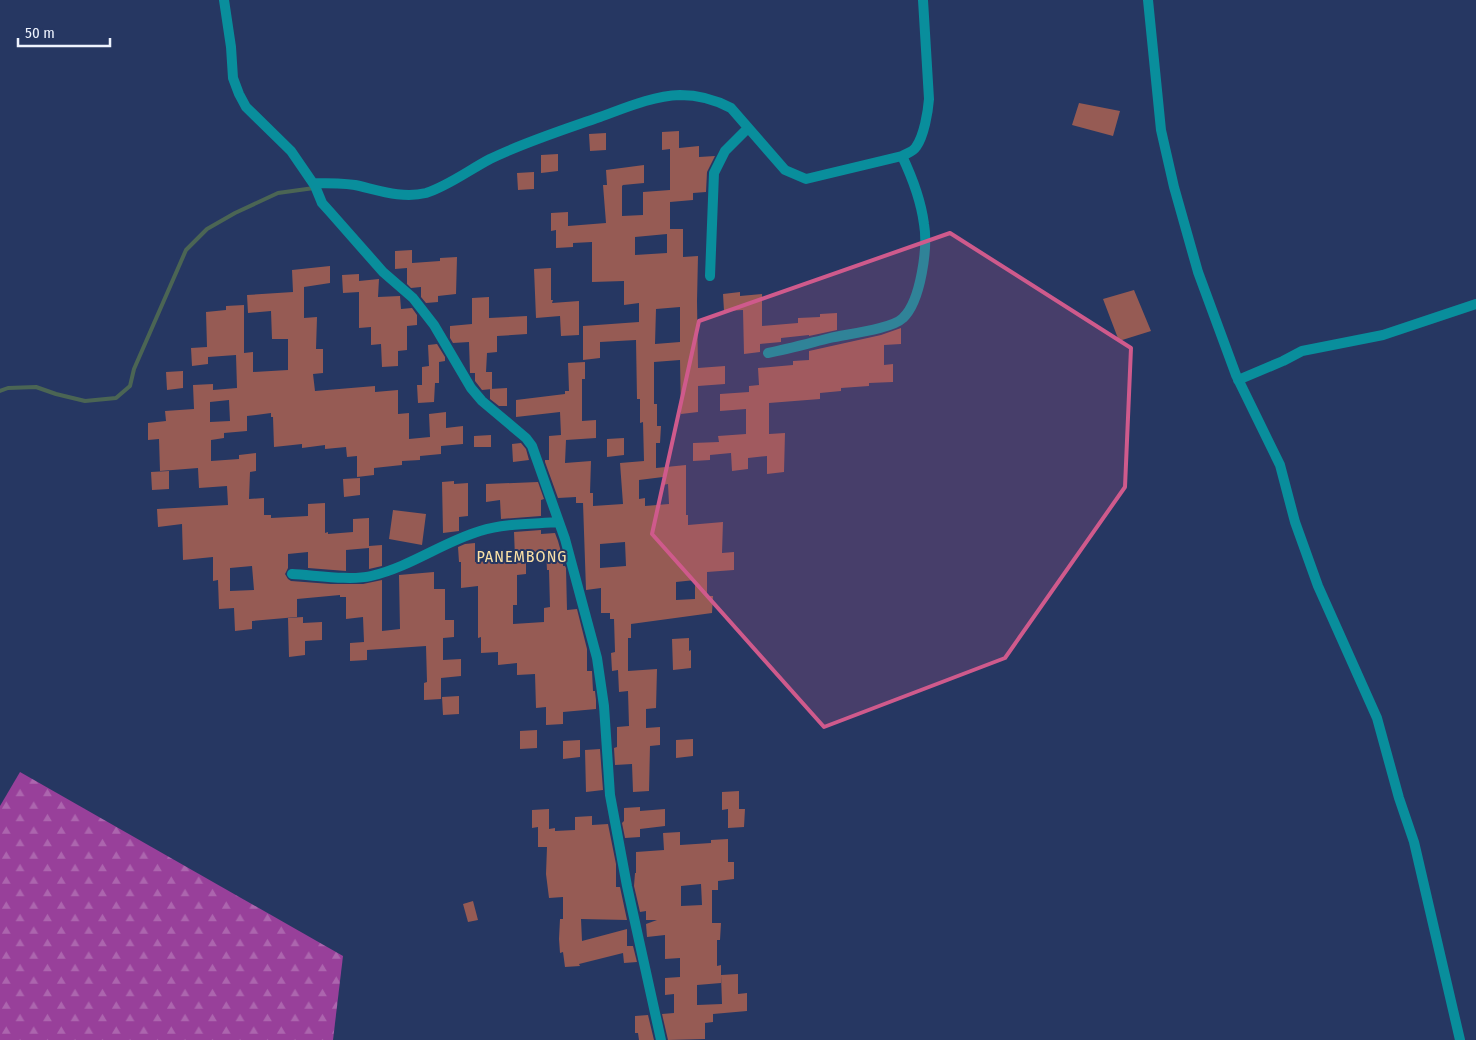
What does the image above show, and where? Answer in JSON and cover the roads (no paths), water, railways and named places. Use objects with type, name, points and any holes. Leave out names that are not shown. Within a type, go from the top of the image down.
[{"type":"street","points":[[224,0],[231,47],[233,78],[246,107],[291,151],[314,185],[322,202],[383,272],[418,305],[434,325],[472,388],[482,401],[526,438],[532,446],[559,522],[590,629],[602,681],[610,795],[627,886],[661,1040]]},
{"type":"street","points":[[314,185],[352,185],[400,195],[426,193],[512,149],[646,101],[679,95],[694,96],[731,108],[747,130],[785,170],[806,178],[904,162],[916,146],[928,111],[929,99],[923,0]]},
{"type":"street","points":[[1148,0],[1157,102],[1165,149],[1198,272],[1238,380],[1280,465],[1296,522],[1318,586],[1377,718],[1399,798],[1414,842],[1460,1040]]},
{"type":"street","points":[[710,276],[714,173],[725,151],[747,130]]},
{"type":"street","points":[[768,353],[876,328],[904,318],[915,301],[922,274],[925,226],[917,193],[904,162]]},
{"type":"street","points":[[1238,380],[1302,351],[1383,335],[1476,304]]},
{"type":"street","points":[[292,574],[358,578],[370,576],[406,564],[481,530],[494,527],[559,522]]},
{"type":"waterway","points":[[0,391],[8,388],[36,387],[85,401],[116,398],[130,386],[134,369],[186,250],[207,229],[235,213],[278,193],[314,188]]},
{"type":"district","name":"PANEMBONG","points":[[522,556]]}]
